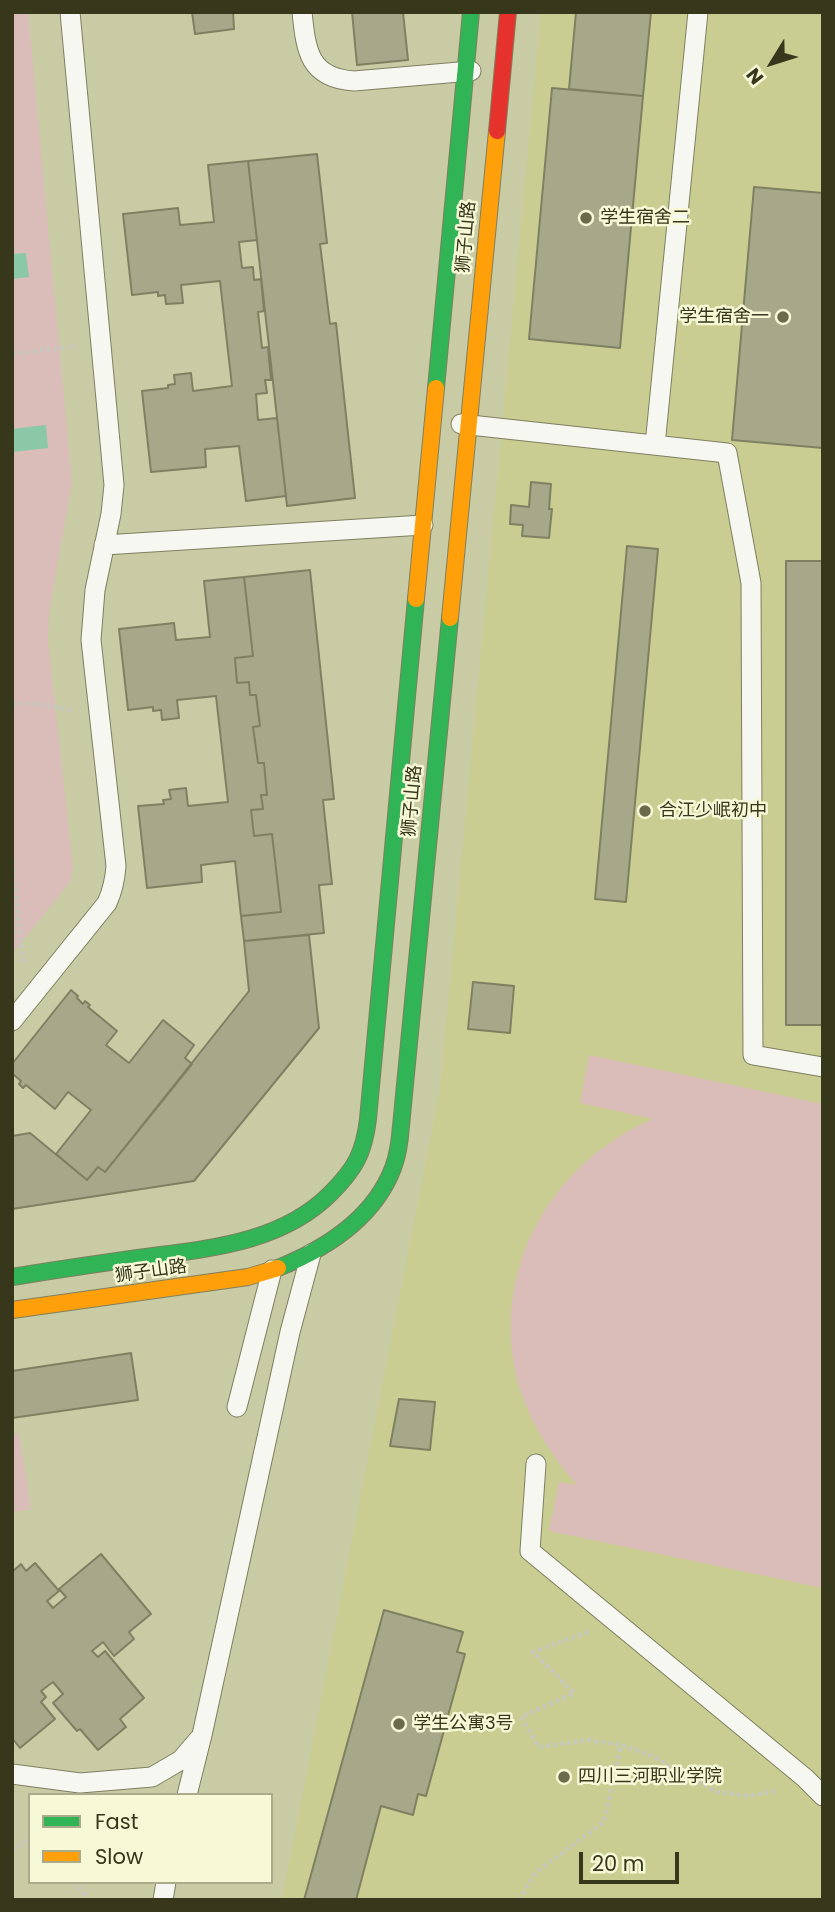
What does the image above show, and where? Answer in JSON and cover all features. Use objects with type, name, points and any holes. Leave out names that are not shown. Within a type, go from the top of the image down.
[{"type":"street","name":"狮子山路","points":[[12,1277],[235,1244],[258,1237],[281,1228],[323,1203],[359,1158],[364,1143],[371,1079],[471,12]]},
{"type":"street","name":"狮子山路","points":[[12,1310],[248,1277],[272,1270],[311,1254],[348,1227],[379,1195],[397,1154],[508,12]]},
{"type":"lane","points":[[12,1021],[107,903],[114,888],[116,866],[91,640],[95,590],[114,485],[70,12]]},
{"type":"lane","points":[[302,12],[309,56],[318,68],[341,80],[502,68]]},
{"type":"lane","points":[[655,445],[698,12]]},
{"type":"lane","points":[[433,420],[727,453],[751,583],[753,1055],[823,1067]]},
{"type":"lane","points":[[104,545],[423,524]]},
{"type":"lane","points":[[188,1793],[290,1332],[311,1254]]},
{"type":"lane","points":[[237,1407],[272,1270]]},
{"type":"lane","points":[[536,1464],[530,1551],[817,1790]]},
{"type":"lane","points":[[12,1774],[122,1788],[152,1777],[181,1760],[202,1735]]},
{"type":"path","points":[[12,354],[102,343]]},
{"type":"path","points":[[12,704],[46,705],[99,716]]},
{"type":"path","points":[[12,854],[20,931],[12,932]]},
{"type":"path","points":[[615,1622],[533,1652],[574,1693],[521,1717],[539,1747],[588,1740],[621,1745],[650,1755],[718,1792],[748,1796],[817,1790]]},
{"type":"path","points":[[519,1900],[536,1872],[604,1822],[621,1745]]},
{"type":"path","points":[[12,1851],[28,1839]]},
{"type":"path","points":[[76,1884],[90,1900]]},
{"type":"shaded area","points":[[12,12],[28,12],[72,483],[49,615],[48,641],[73,867],[70,882],[12,954]]},
{"type":"shaded area","name":"合江少岷初中","points":[[541,12],[823,12],[823,1900],[282,1900],[440,1089]]},
{"type":"shaded area","points":[[26,253],[29,277],[12,279],[12,254]]},
{"type":"shaded area","points":[[46,425],[48,448],[12,452],[12,429]]},
{"type":"shaded area","points":[[589,1055],[823,1104],[823,1588],[549,1531],[559,1482],[577,1485],[545,1442],[522,1395],[512,1353],[511,1311],[519,1270],[533,1232],[555,1196],[582,1165],[615,1139],[653,1119],[580,1103]]},
{"type":"shaded area","points":[[19,1433],[31,1509],[12,1512],[12,1434]]},
{"type":"building","points":[[192,12],[233,12],[234,29],[195,34]]},
{"type":"building","points":[[352,12],[403,12],[408,60],[357,65]]},
{"type":"building","points":[[576,12],[651,12],[643,96],[569,89]]},
{"type":"building","name":"学生宿舍二","points":[[552,88],[643,96],[620,348],[529,339]]},
{"type":"building","points":[[317,154],[327,243],[320,244],[330,324],[336,323],[355,498],[287,506],[248,161]]},
{"type":"building","points":[[248,161],[257,240],[239,242],[242,268],[253,267],[254,280],[261,279],[264,311],[258,312],[262,348],[268,347],[271,380],[265,380],[267,393],[256,394],[258,420],[277,418],[286,496],[246,501],[239,446],[205,449],[206,467],[151,472],[142,391],[168,388],[168,385],[175,384],[174,375],[191,373],[193,391],[232,386],[220,281],[181,285],[183,303],[166,304],[165,295],[158,296],[158,292],[132,295],[123,214],[178,208],[180,225],[214,222],[208,165]]},
{"type":"building","name":"学生宿舍一","points":[[754,187],[823,193],[823,448],[732,440]]},
{"type":"building","points":[[531,482],[551,484],[549,538],[522,536],[523,525],[510,524],[511,505],[529,507]]},
{"type":"building","points":[[627,546],[658,549],[626,902],[595,899]]},
{"type":"building","points":[[786,561],[823,561],[823,1025],[786,1025]]},
{"type":"building","points":[[310,570],[334,799],[323,800],[332,884],[319,885],[324,933],[244,941],[241,916],[281,912],[272,834],[254,836],[251,810],[263,809],[261,795],[267,795],[264,763],[258,763],[253,727],[260,726],[256,695],[250,695],[249,682],[237,683],[235,658],[253,656],[244,577]]},
{"type":"building","points":[[244,577],[253,656],[235,658],[237,683],[249,682],[250,695],[256,695],[260,726],[253,727],[258,763],[264,763],[267,795],[261,795],[263,809],[251,810],[254,836],[272,834],[281,912],[241,916],[235,861],[201,865],[202,882],[147,888],[138,806],[164,804],[163,800],[171,799],[169,790],[186,788],[188,806],[228,802],[216,696],[177,700],[179,718],[162,720],[161,710],[153,711],[153,707],[128,710],[119,629],[174,623],[176,640],[210,637],[204,581]]},
{"type":"building","points":[[309,935],[319,1028],[194,1181],[12,1209],[12,1136],[30,1133],[87,1180],[98,1167],[105,1172],[249,991],[244,941]]},
{"type":"building","points":[[473,982],[514,986],[510,1033],[468,1029]]},
{"type":"building","points":[[71,990],[83,1004],[85,1001],[90,1005],[88,1007],[117,1031],[106,1045],[129,1063],[163,1020],[194,1045],[185,1058],[192,1064],[105,1172],[98,1167],[87,1180],[56,1154],[91,1110],[68,1092],[55,1109],[26,1085],[23,1088],[19,1084],[21,1081],[14,1075],[12,1077],[12,1064]]},
{"type":"building","points":[[131,1353],[138,1400],[12,1418],[12,1371]]},
{"type":"building","points":[[399,1399],[435,1402],[430,1450],[390,1446]]},
{"type":"building","points":[[101,1554],[151,1614],[129,1632],[134,1639],[114,1656],[103,1642],[92,1651],[98,1657],[105,1651],[144,1698],[120,1719],[126,1727],[98,1750],[53,1703],[63,1694],[53,1682],[41,1691],[46,1697],[41,1702],[55,1719],[20,1748],[12,1738],[12,1572],[21,1564],[26,1571],[35,1563],[59,1591],[47,1601],[53,1608],[66,1597],[59,1589]]},
{"type":"building","name":"学生公寓3号","points":[[384,1610],[463,1632],[457,1652],[465,1654],[426,1796],[418,1794],[413,1815],[381,1806],[356,1900],[304,1900]]},
{"type":"traffic: fast","points":[[436,388],[471,12]]},
{"type":"traffic: fast","points":[[12,1277],[215,1247],[266,1234],[311,1210],[331,1193],[352,1168],[364,1142],[368,1119],[416,599]]},
{"type":"traffic: fast","points":[[278,1268],[330,1241],[361,1217],[385,1186],[396,1158],[401,1131],[450,618]]},
{"type":"traffic: slow","points":[[450,618],[497,131]]},
{"type":"traffic: slow","points":[[416,599],[436,388]]},
{"type":"traffic: slow","points":[[12,1310],[248,1277],[278,1268]]},
{"type":"traffic: jam","points":[[497,131],[508,12]]},
{"type":"place","name":"学生宿舍二","points":[[586,218]]},
{"type":"place","name":"学生宿舍一","points":[[783,317]]},
{"type":"place","name":"合江少岷初中","points":[[645,811]]},
{"type":"place","name":"学生公寓3号","points":[[399,1724]]},
{"type":"place","name":"四川三河职业学院","points":[[564,1777]]}]
